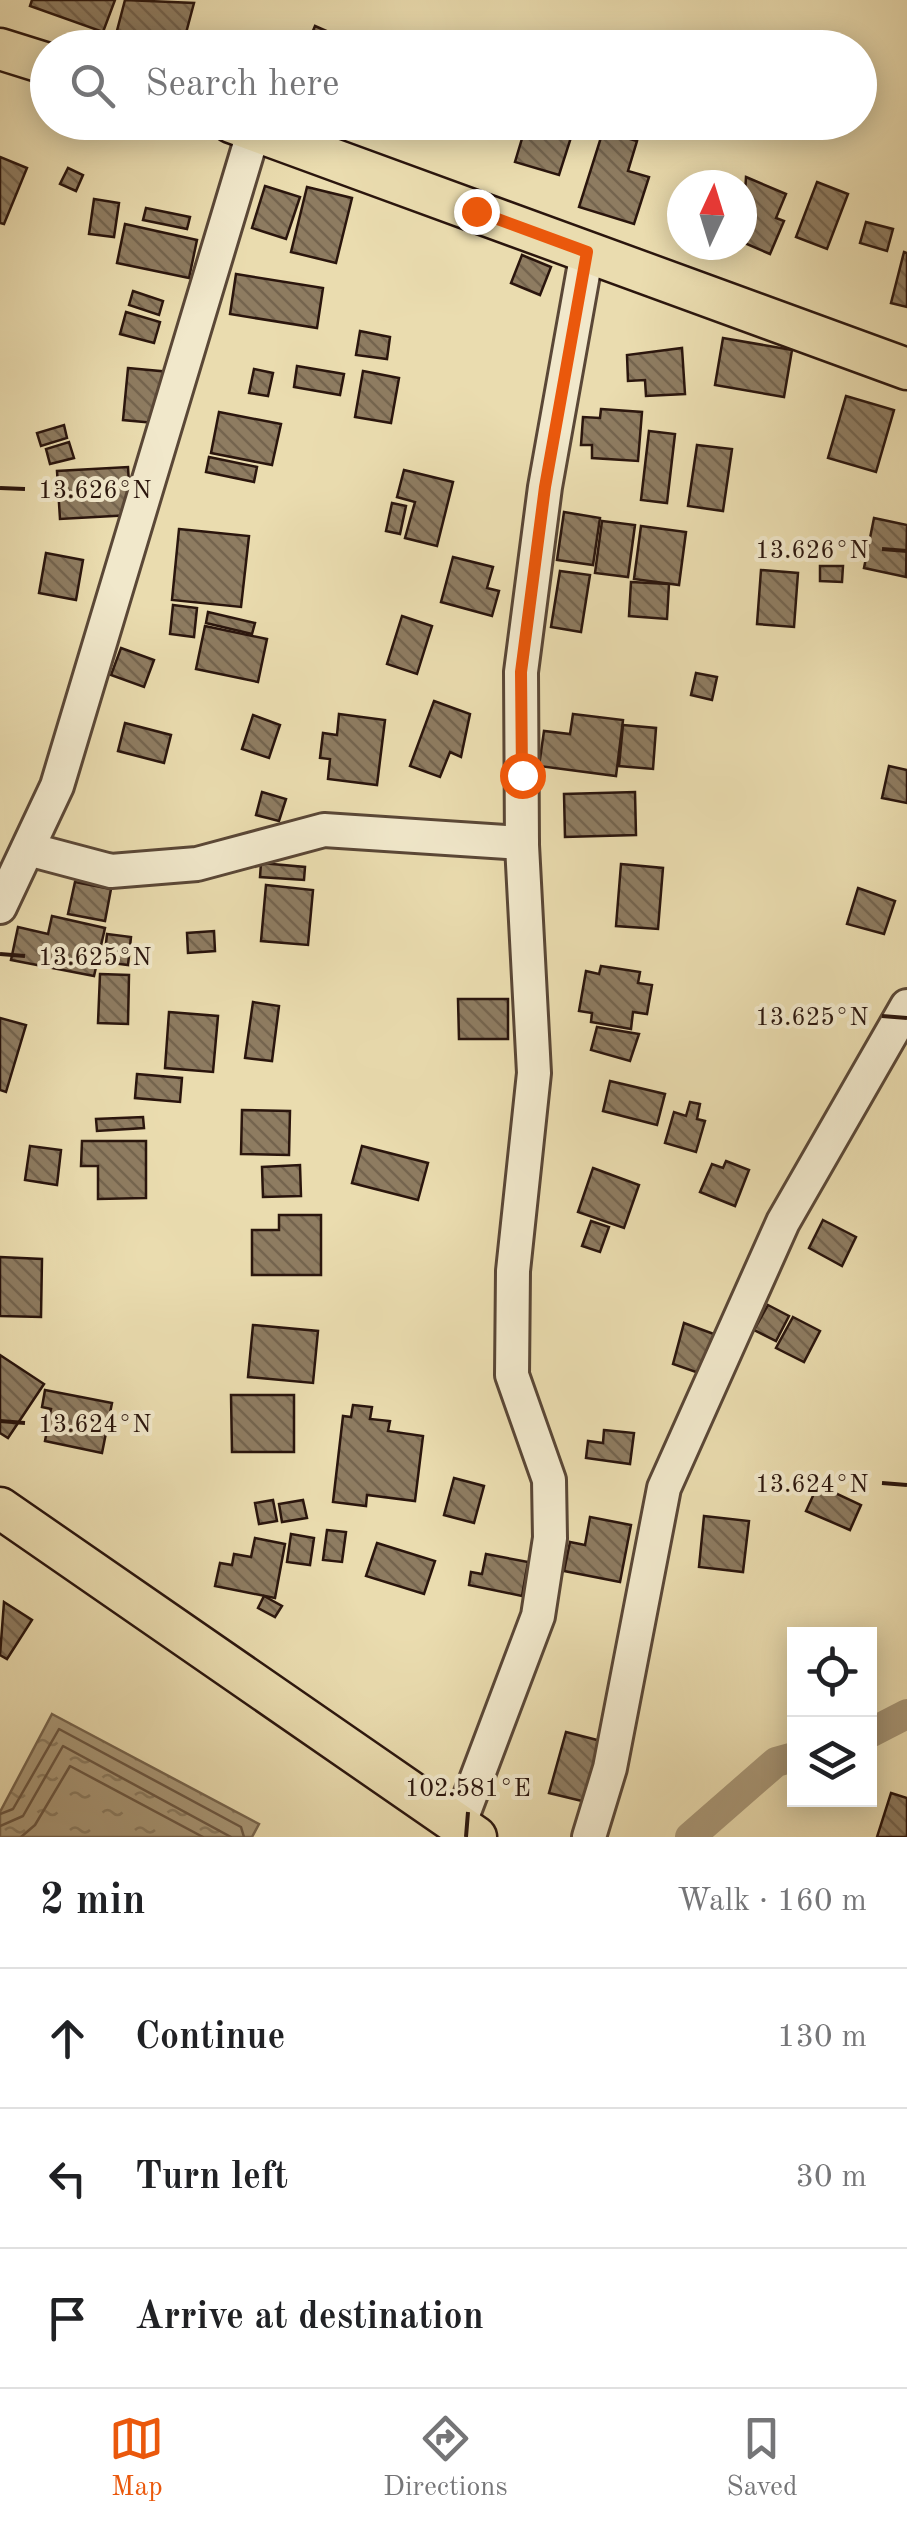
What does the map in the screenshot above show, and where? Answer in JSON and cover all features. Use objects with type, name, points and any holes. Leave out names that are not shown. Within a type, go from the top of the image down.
[{"type":"main road","points":[[0,48],[30,58]]},
{"type":"main road","points":[[280,140],[907,369]]},
{"type":"main road","points":[[0,1508],[467,1831]]},
{"type":"street","points":[[0,906],[57,786],[238,140]]},
{"type":"street","points":[[467,1831],[538,1616],[550,1538],[549,1480],[512,1375],[513,1270],[534,1073],[522,844],[521,672],[545,487],[587,252]]},
{"type":"street","points":[[28,848],[110,871],[197,864],[324,830],[522,844]]},
{"type":"street","points":[[589,1837],[610,1768],[664,1488],[782,1222],[907,1006]]},
{"type":"water","points":[[52,1714],[259,1824],[252,1837],[0,1837],[0,1812]]},
{"type":"building","points":[[32,0],[115,0],[104,30],[30,6]]},
{"type":"building","points":[[125,0],[194,3],[187,30],[117,30]]},
{"type":"building","points":[[522,140],[570,140],[559,175],[515,162]]},
{"type":"building","points":[[600,140],[637,141],[628,171],[649,177],[634,224],[579,207]]},
{"type":"building","points":[[0,157],[27,168],[4,224],[0,223]]},
{"type":"building","points":[[68,168],[83,175],[76,191],[60,184]]},
{"type":"building","points":[[757,182],[786,194],[776,218],[784,221],[770,254],[757,248]]},
{"type":"building","points":[[817,182],[848,194],[827,249],[796,237]]},
{"type":"building","points":[[265,186],[300,197],[286,239],[252,228]]},
{"type":"building","points":[[307,187],[352,198],[336,263],[291,252]]},
{"type":"building","points":[[94,199],[119,203],[114,237],[89,234]]},
{"type":"building","points":[[146,208],[190,217],[187,229],[143,220]]},
{"type":"building","points":[[866,222],[893,229],[887,251],[860,243]]},
{"type":"building","points":[[125,224],[197,240],[189,278],[117,263]]},
{"type":"building","points":[[904,252],[907,253],[907,307],[891,303]]},
{"type":"building","points":[[522,255],[551,267],[540,295],[511,283]]},
{"type":"building","points":[[236,274],[323,288],[317,328],[230,314]]},
{"type":"building","points":[[133,291],[163,301],[159,315],[129,305]]},
{"type":"building","points":[[126,312],[160,322],[154,343],[120,334]]},
{"type":"building","points":[[360,331],[390,337],[387,359],[356,355]]},
{"type":"building","points":[[723,338],[792,350],[784,397],[715,385]]},
{"type":"building","points":[[682,348],[685,394],[646,396],[645,380],[628,381],[627,355]]},
{"type":"building","points":[[297,366],[344,374],[340,395],[294,387]]},
{"type":"building","points":[[128,368],[170,372],[165,424],[123,420]]},
{"type":"building","points":[[254,369],[273,373],[268,396],[249,393]]},
{"type":"building","points":[[363,371],[399,378],[391,423],[355,417]]},
{"type":"building","points":[[846,396],[894,410],[876,472],[828,458]]},
{"type":"building","points":[[601,409],[642,412],[638,461],[592,458],[592,445],[581,445],[583,417],[600,418]]},
{"type":"building","points":[[219,412],[281,424],[272,465],[211,453]]},
{"type":"building","points":[[64,425],[67,438],[41,446],[37,433]]},
{"type":"building","points":[[649,431],[675,434],[667,503],[641,500]]},
{"type":"building","points":[[69,442],[74,458],[50,464],[46,449]]},
{"type":"building","points":[[697,445],[732,449],[723,511],[688,506]]},
{"type":"building","points":[[209,457],[257,467],[254,482],[206,472]]},
{"type":"building","points":[[128,467],[131,515],[60,519],[57,471]]},
{"type":"building","points":[[404,470],[453,482],[437,546],[405,538],[415,502],[397,497]]},
{"type":"building","points":[[392,503],[406,506],[400,534],[386,531]]},
{"type":"building","points":[[564,512],[600,518],[593,565],[557,560]]},
{"type":"building","points":[[874,518],[907,525],[906,577],[864,568]]},
{"type":"building","points":[[602,521],[635,525],[628,577],[595,573]]},
{"type":"building","points":[[641,526],[686,532],[679,585],[634,579]]},
{"type":"building","points":[[179,529],[249,536],[241,607],[172,600]]},
{"type":"building","points":[[46,553],[83,560],[76,600],[39,593]]},
{"type":"building","points":[[453,557],[493,567],[487,588],[499,591],[492,616],[441,602]]},
{"type":"building","points":[[820,566],[843,566],[842,582],[820,581]]},
{"type":"building","points":[[761,570],[798,573],[794,627],[757,624]]},
{"type":"building","points":[[560,571],[590,575],[581,632],[551,627]]},
{"type":"building","points":[[631,582],[669,584],[667,619],[629,616]]},
{"type":"building","points":[[173,605],[197,608],[194,637],[170,634]]},
{"type":"building","points":[[208,612],[255,623],[252,634],[206,623]]},
{"type":"building","points":[[402,616],[432,626],[417,674],[387,664]]},
{"type":"building","points":[[205,626],[267,639],[258,682],[196,669]]},
{"type":"building","points":[[121,648],[154,660],[144,687],[111,675]]},
{"type":"building","points":[[696,673],[717,677],[712,700],[691,695]]},
{"type":"building","points":[[434,701],[470,714],[461,757],[450,752],[440,777],[410,766]]},
{"type":"building","points":[[339,714],[385,720],[377,785],[328,779],[330,759],[320,758],[323,733],[337,735]]},
{"type":"building","points":[[573,714],[623,720],[616,776],[539,766],[544,731],[570,734]]},
{"type":"building","points":[[253,715],[280,725],[269,758],[242,749]]},
{"type":"building","points":[[125,723],[171,735],[164,763],[118,751]]},
{"type":"building","points":[[623,725],[656,728],[653,769],[619,766]]},
{"type":"building","points":[[889,766],[907,770],[907,803],[882,798]]},
{"type":"building","points":[[262,792],[286,799],[279,821],[256,815]]},
{"type":"building","points":[[635,792],[636,835],[565,837],[564,794]]},
{"type":"building","points":[[261,863],[305,867],[304,880],[260,877]]},
{"type":"building","points":[[621,864],[663,868],[658,929],[616,926]]},
{"type":"building","points":[[75,882],[111,889],[105,921],[68,914]]},
{"type":"building","points":[[266,885],[313,890],[308,945],[261,941]]},
{"type":"building","points":[[858,888],[895,901],[884,934],[847,924]]},
{"type":"building","points":[[52,916],[105,928],[94,976],[11,960],[18,927],[48,934]]},
{"type":"building","points":[[214,931],[215,951],[188,953],[187,933]]},
{"type":"building","points":[[107,934],[131,937],[128,965],[104,962]]},
{"type":"building","points":[[601,966],[640,972],[638,983],[652,985],[647,1014],[633,1012],[631,1029],[591,1022],[592,1013],[579,1011],[586,971],[599,974]]},
{"type":"building","points":[[100,974],[129,975],[128,1024],[98,1023]]},
{"type":"building","points":[[458,999],[508,999],[508,1039],[459,1039]]},
{"type":"building","points":[[253,1002],[279,1006],[272,1061],[245,1058]]},
{"type":"building","points":[[169,1012],[218,1016],[213,1072],[165,1068]]},
{"type":"building","points":[[0,1018],[26,1025],[6,1092],[0,1090]]},
{"type":"building","points":[[597,1027],[639,1034],[630,1061],[591,1050]]},
{"type":"building","points":[[137,1074],[182,1078],[180,1102],[135,1098]]},
{"type":"building","points":[[610,1081],[665,1094],[657,1125],[603,1111]]},
{"type":"building","points":[[690,1102],[700,1104],[697,1119],[705,1121],[696,1152],[665,1143],[674,1112],[686,1116]]},
{"type":"building","points":[[242,1110],[290,1111],[289,1155],[241,1154]]},
{"type":"building","points":[[143,1117],[144,1128],[97,1131],[96,1119]]},
{"type":"building","points":[[82,1141],[146,1141],[146,1198],[98,1199],[98,1166],[81,1166]]},
{"type":"building","points":[[30,1146],[61,1150],[57,1185],[25,1180]]},
{"type":"building","points":[[362,1146],[428,1163],[418,1200],[352,1183]]},
{"type":"building","points":[[726,1161],[749,1170],[735,1206],[700,1192],[712,1164],[723,1168]]},
{"type":"building","points":[[300,1165],[301,1196],[263,1197],[262,1167]]},
{"type":"building","points":[[593,1168],[639,1185],[624,1228],[578,1212]]},
{"type":"building","points":[[279,1215],[321,1215],[321,1275],[252,1275],[252,1230],[279,1230]]},
{"type":"building","points":[[823,1220],[856,1237],[842,1266],[809,1248]]},
{"type":"building","points":[[591,1221],[609,1227],[600,1252],[582,1246]]},
{"type":"building","points":[[0,1257],[42,1259],[41,1317],[0,1316]]},
{"type":"building","points":[[768,1305],[789,1316],[776,1341],[754,1330]]},
{"type":"building","points":[[793,1317],[820,1331],[804,1362],[776,1348]]},
{"type":"building","points":[[684,1323],[730,1340],[713,1378],[673,1364]]},
{"type":"building","points":[[253,1325],[318,1331],[313,1383],[248,1377]]},
{"type":"building","points":[[0,1355],[44,1384],[8,1438],[0,1433]]},
{"type":"building","points":[[45,1390],[112,1403],[102,1453],[45,1441],[51,1409],[42,1407]]},
{"type":"building","points":[[231,1395],[294,1395],[294,1452],[232,1452]]},
{"type":"building","points":[[353,1405],[372,1407],[370,1419],[390,1421],[388,1431],[423,1436],[415,1501],[367,1495],[366,1506],[333,1502],[343,1416],[351,1417]]},
{"type":"building","points":[[604,1430],[634,1433],[630,1464],[586,1458],[588,1441],[603,1443]]},
{"type":"building","points":[[454,1478],[484,1486],[474,1523],[444,1515]]},
{"type":"building","points":[[818,1485],[861,1505],[850,1530],[806,1511]]},
{"type":"building","points":[[273,1500],[277,1521],[259,1524],[255,1503]]},
{"type":"building","points":[[303,1500],[307,1518],[282,1522],[279,1504]]},
{"type":"building","points":[[704,1516],[749,1521],[743,1572],[699,1567]]},
{"type":"building","points":[[590,1517],[631,1525],[620,1582],[564,1571],[570,1542],[585,1545]]},
{"type":"building","points":[[327,1530],[346,1532],[342,1562],[323,1560]]},
{"type":"building","points":[[291,1534],[314,1538],[310,1565],[287,1562]]},
{"type":"building","points":[[255,1538],[285,1544],[275,1598],[215,1586],[220,1563],[232,1565],[234,1554],[251,1557]]},
{"type":"building","points":[[377,1543],[435,1561],[424,1594],[366,1576]]},
{"type":"building","points":[[486,1554],[528,1562],[522,1596],[469,1585],[471,1572],[482,1574]]},
{"type":"building","points":[[264,1596],[282,1606],[275,1617],[258,1608]]},
{"type":"building","points":[[4,1602],[32,1620],[7,1659],[0,1655]]},
{"type":"building","points":[[566,1732],[601,1741],[586,1802],[549,1793]]},
{"type":"building","points":[[891,1793],[907,1798],[907,1837],[877,1837]]},
{"type":"waterway","points":[[877,1729],[907,1714]]},
{"type":"waterway","points":[[690,1837],[776,1762],[787,1759]]},
{"type":"route","points":[[476,211],[587,252],[545,487],[521,672],[522,775]]}]
